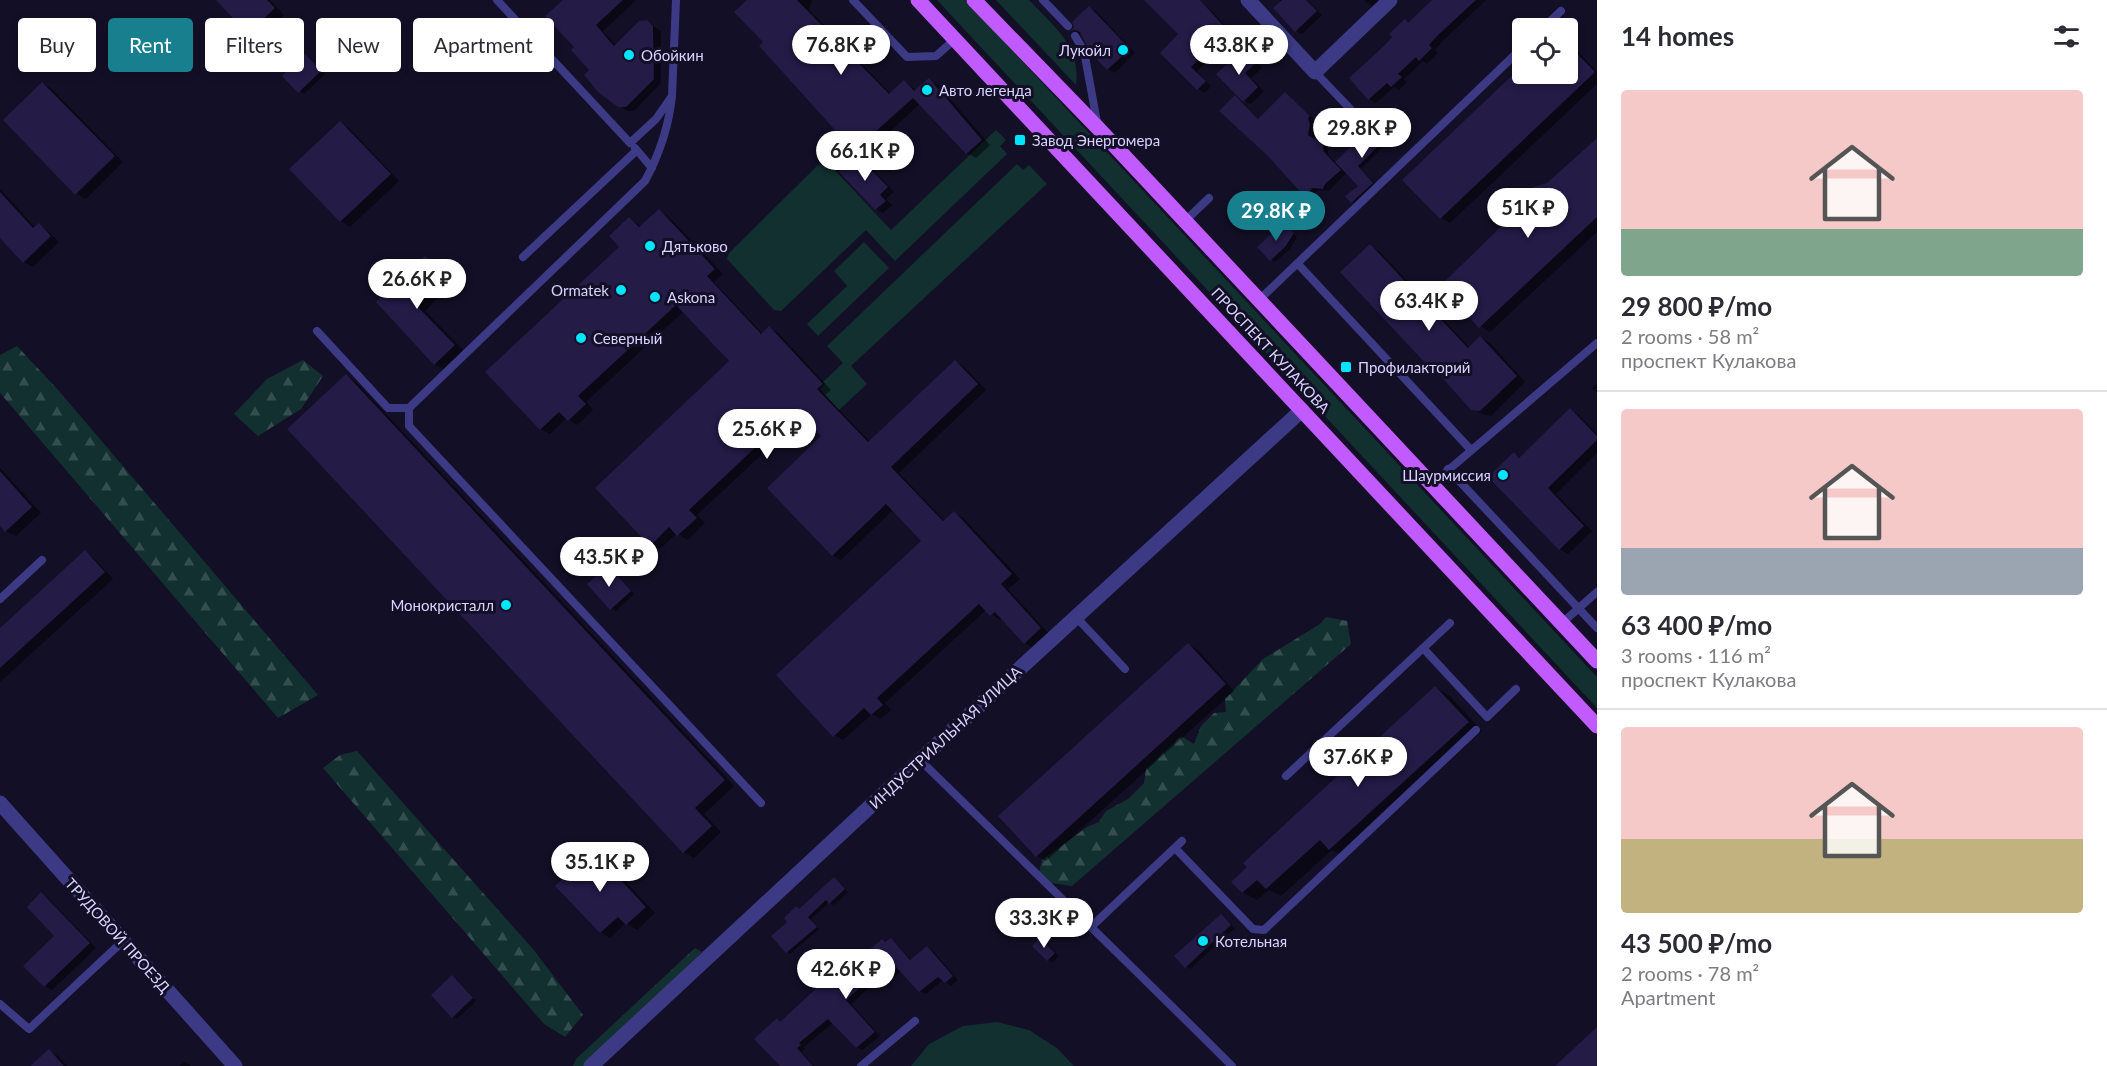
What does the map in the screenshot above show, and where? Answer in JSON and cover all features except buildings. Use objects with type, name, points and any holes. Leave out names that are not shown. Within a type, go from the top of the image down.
[{"type":"main road","name":"ПРОСПЕКТ КУЛАКОВА","points":[[918,0],[1597,726]]},
{"type":"main road","name":"ПРОСПЕКТ КУЛАКОВА","points":[[974,0],[1097,127],[1597,661]]},
{"type":"street","points":[[1248,0],[1315,72],[1390,0]]},
{"type":"street","name":"ИНДУСТРИАЛЬНАЯ УЛИЦА","points":[[591,1066],[920,760],[1302,410]]},
{"type":"street","name":"ТРУДОВОЙ ПРОЕЗД","points":[[0,803],[235,1066]]},
{"type":"lane","points":[[497,0],[652,168]]},
{"type":"lane","points":[[317,331],[388,408],[409,408],[645,181],[660,147],[671,108],[676,0]]},
{"type":"lane","points":[[853,0],[907,57],[936,56],[955,39]]},
{"type":"lane","points":[[1043,0],[1068,26]]},
{"type":"lane","points":[[1554,18],[1561,11]]},
{"type":"lane","points":[[1076,36],[1084,51],[1097,127]]},
{"type":"lane","points":[[1260,300],[1512,58]]},
{"type":"lane","points":[[1315,72],[1377,137]]},
{"type":"lane","points":[[630,143],[656,119],[672,96]]},
{"type":"lane","points":[[523,257],[636,151]]},
{"type":"lane","points":[[1185,221],[1209,198]]},
{"type":"lane","points":[[1298,264],[1471,450]]},
{"type":"lane","points":[[1432,484],[1597,343]]},
{"type":"lane","points":[[409,408],[409,426],[761,803]]},
{"type":"lane","points":[[1448,469],[1597,628]]},
{"type":"lane","points":[[0,599],[42,560]]},
{"type":"lane","points":[[1562,623],[1597,592]]},
{"type":"lane","points":[[1076,617],[1125,669]]},
{"type":"lane","points":[[1286,776],[1450,622]]},
{"type":"lane","points":[[1423,648],[1487,717],[1516,690]]},
{"type":"lane","points":[[1175,848],[1253,929],[1264,930],[1476,729]]},
{"type":"lane","points":[[920,760],[1092,926],[1232,1066]]},
{"type":"lane","points":[[1092,926],[1182,841]]},
{"type":"lane","points":[[0,1004],[29,1029],[123,941]]},
{"type":"lane","points":[[861,1066],[915,1021]]},
{"type":"green space","points":[[937,0],[965,0],[1597,677],[1597,708]]},
{"type":"green space","points":[[996,0],[1029,0],[1048,19],[1070,48],[1076,71],[1076,85]]},
{"type":"green space","points":[[996,130],[1006,140],[1000,146],[1007,154],[895,261],[866,230],[781,311],[774,310],[727,259],[729,253],[818,165],[830,165],[891,230]]},
{"type":"green space","points":[[1017,164],[1023,170],[1029,165],[1047,184],[851,366],[867,384],[839,410],[820,389],[825,384],[823,382],[843,363],[827,346]]},
{"type":"green space","points":[[864,242],[889,268],[818,336],[807,324],[847,286],[834,271]]},
{"type":"green space","points":[[17,346],[59,391],[318,695],[278,718],[0,393],[0,355]]},
{"type":"green space","points":[[303,360],[323,376],[301,409],[258,436],[234,414],[267,379]]},
{"type":"green space","points":[[1326,617],[1347,621],[1351,644],[1072,886],[1051,883],[1039,872],[1042,860],[1087,827],[1099,822],[1106,811],[1128,799],[1144,783],[1146,769],[1181,736],[1194,744],[1201,726],[1214,713],[1226,712],[1225,699],[1263,659],[1320,624]]},
{"type":"green space","points":[[357,751],[533,949],[583,1015],[565,1037],[544,1024],[323,768],[340,755]]},
{"type":"green space","points":[[695,948],[702,952],[584,1066],[573,1066],[576,1059]]},
{"type":"green space","points":[[997,1022],[1029,1030],[1057,1048],[1074,1066],[911,1066],[929,1044],[963,1026]]},
{"type":"place","name":"Лукойл","points":[[1123,50]]},
{"type":"place","name":"Обойкин","points":[[629,55]]},
{"type":"place","name":"Авто легенда","points":[[927,90]]},
{"type":"place","name":"Завод Энергомера","points":[[1020,140]]},
{"type":"place","name":"Дятьково","points":[[650,246]]},
{"type":"place","name":"Ormatek","points":[[621,290]]},
{"type":"place","name":"Askona","points":[[655,297]]},
{"type":"place","name":"Северный","points":[[581,338]]},
{"type":"place","name":"Профилакторий","points":[[1346,367]]},
{"type":"place","name":"Шаурмиссия","points":[[1503,475]]},
{"type":"place","name":"Монокристалл","points":[[506,605]]},
{"type":"place","name":"Котельная","points":[[1203,941]]}]
